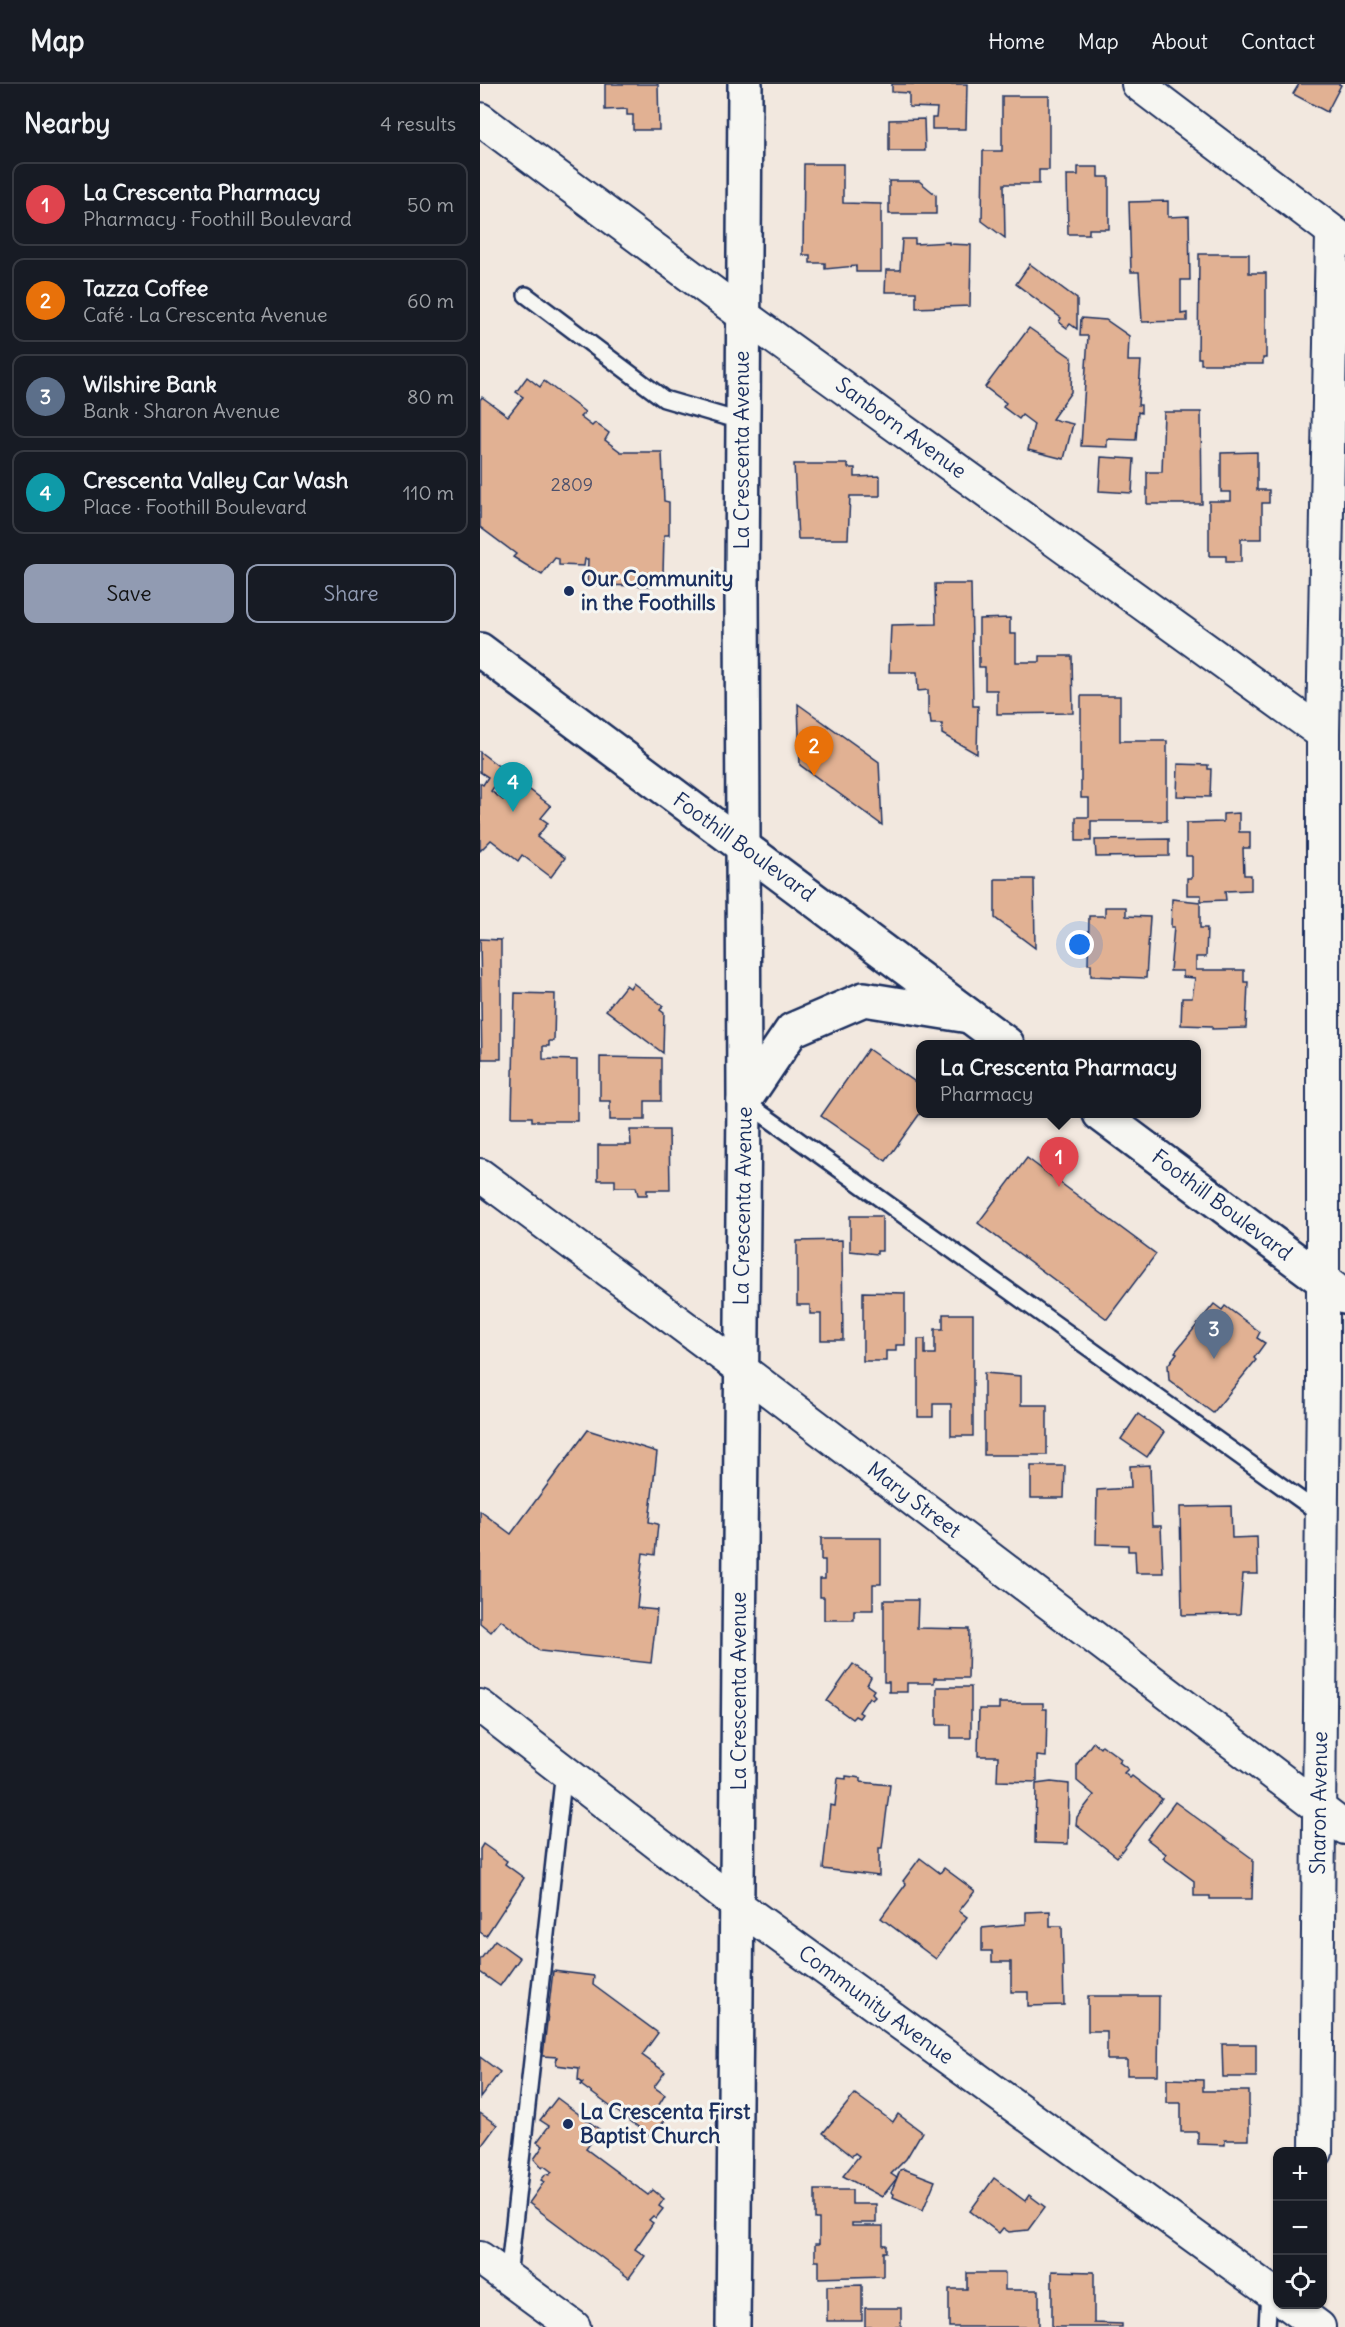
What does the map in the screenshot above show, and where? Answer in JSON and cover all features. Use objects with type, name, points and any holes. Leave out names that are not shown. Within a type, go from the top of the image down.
[{"type":"main road","name":"La Crescenta Avenue","points":[[733,2327],[744,1101],[745,84]]},
{"type":"main road","name":"Foothill Boulevard","points":[[480,650],[1002,1040]]},
{"type":"main road","points":[[744,1101],[792,1030],[864,999],[969,1016]]},
{"type":"main road","name":"Foothill Boulevard","points":[[1107,1118],[1334,1289]]},
{"type":"street","points":[[1138,84],[1338,236]]},
{"type":"street","name":"Sanborn Avenue","points":[[480,119],[1331,753]]},
{"type":"street","name":"Sharon Avenue","points":[[1316,2147],[1322,1515],[1334,1289],[1331,753],[1338,236]]},
{"type":"street","name":"Mary Street","points":[[480,1175],[741,1368],[1345,1828]]},
{"type":"street","name":"Community Avenue","points":[[480,1706],[737,1905],[1273,2294]]},
{"type":"street","points":[[480,2258],[574,2327]]},
{"type":"street","name":"Community Avenue","points":[[1299,2309],[1316,2318]]},
{"type":"lane","points":[[526,295],[664,399],[743,422]]},
{"type":"lane","points":[[744,1101],[1322,1515]]},
{"type":"lane","points":[[508,2278],[564,1771]]},
{"type":"lane","points":[[1267,2327],[1274,2309]]},
{"type":"building","points":[[605,84],[658,84],[659,130],[633,130],[633,115],[627,115],[627,109],[605,110]]},
{"type":"building","points":[[892,84],[967,84],[966,129],[932,129],[932,118],[936,118],[937,108],[909,107],[909,93],[892,92]]},
{"type":"building","points":[[1299,84],[1341,85],[1327,112],[1293,94]]},
{"type":"building","points":[[1002,96],[1049,96],[1049,170],[1039,170],[1039,184],[1004,184],[1005,238],[982,221],[983,151],[1002,151]]},
{"type":"building","points":[[924,119],[925,151],[889,151],[889,120]]},
{"type":"building","points":[[804,164],[843,164],[843,203],[881,204],[881,272],[856,272],[856,266],[825,269],[825,263],[810,263],[810,255],[803,255]]},
{"type":"building","points":[[1078,167],[1098,167],[1098,177],[1109,177],[1109,229],[1089,229],[1089,234],[1068,234],[1067,175],[1078,175]]},
{"type":"building","points":[[889,181],[919,181],[936,195],[936,214],[889,214]]},
{"type":"building","points":[[1168,201],[1168,217],[1189,216],[1190,280],[1181,280],[1181,314],[1187,313],[1187,321],[1142,322],[1139,272],[1131,272],[1129,202]]},
{"type":"building","points":[[902,239],[915,239],[915,244],[949,242],[949,244],[971,245],[970,306],[916,308],[916,292],[885,292],[886,270],[900,270]]},
{"type":"building","points":[[1199,254],[1249,254],[1249,273],[1266,273],[1266,358],[1263,358],[1263,364],[1201,364],[1201,358],[1198,358]]},
{"type":"building","points":[[1030,264],[1077,299],[1077,329],[1070,324],[1067,328],[1059,322],[1061,318],[1016,284]]},
{"type":"building","points":[[1081,318],[1106,320],[1129,336],[1128,361],[1141,361],[1138,405],[1141,405],[1141,413],[1138,412],[1136,440],[1107,439],[1107,447],[1081,446],[1088,336],[1080,336]]},
{"type":"building","points":[[1029,328],[1072,358],[1071,392],[1052,419],[1073,424],[1064,459],[1028,450],[1034,424],[1022,415],[1019,419],[1003,407],[1006,403],[985,387]]},
{"type":"building","points":[[527,377],[540,387],[544,381],[585,412],[580,417],[592,426],[595,423],[609,433],[605,440],[621,452],[662,452],[664,501],[669,502],[669,535],[664,535],[663,574],[653,574],[653,586],[587,585],[588,559],[585,559],[584,566],[559,565],[559,559],[555,558],[542,575],[513,557],[516,554],[480,527],[480,400],[482,397],[508,416],[523,397],[516,392]]},
{"type":"building","points":[[1164,412],[1201,412],[1202,504],[1147,504],[1147,472],[1162,472]]},
{"type":"building","points":[[1257,452],[1257,490],[1269,490],[1269,503],[1262,503],[1262,539],[1241,539],[1241,562],[1226,562],[1226,556],[1209,556],[1209,501],[1231,501],[1231,492],[1221,492],[1221,453]]},
{"type":"building","points":[[1101,457],[1134,459],[1132,493],[1099,491]]},
{"type":"building","points":[[794,464],[848,464],[848,468],[855,468],[855,477],[880,476],[880,496],[850,496],[848,539],[798,539]]},
{"type":"building","points":[[935,584],[971,584],[973,706],[978,706],[977,754],[942,734],[942,724],[931,724],[930,715],[928,715],[928,690],[918,691],[917,672],[889,672],[891,625],[936,624]]},
{"type":"building","points":[[1010,618],[1010,634],[1016,634],[1016,662],[1040,662],[1040,656],[1072,656],[1073,713],[997,714],[997,690],[985,690],[985,667],[979,667],[979,619]]},
{"type":"building","points":[[1081,696],[1120,696],[1120,741],[1167,741],[1167,821],[1091,821],[1091,841],[1076,841],[1076,817],[1089,817],[1089,798],[1081,798]]},
{"type":"building","points":[[798,704],[879,762],[882,825],[800,765]]},
{"type":"building","points":[[480,752],[551,806],[541,818],[548,823],[537,837],[565,858],[551,877],[522,855],[518,861],[491,840],[480,851],[480,783],[483,785],[488,777],[480,772]],"holes":[[[496,784],[508,793],[503,800],[491,791]]]},
{"type":"building","points":[[1178,764],[1208,765],[1208,769],[1211,769],[1210,797],[1177,796]]},
{"type":"building","points":[[1239,813],[1239,832],[1250,832],[1250,848],[1243,848],[1244,875],[1251,875],[1251,890],[1225,891],[1226,900],[1201,901],[1201,895],[1187,895],[1187,878],[1192,878],[1192,856],[1186,856],[1186,823],[1223,822],[1223,814]]},
{"type":"building","points":[[1169,839],[1169,856],[1096,857],[1095,840]]},
{"type":"building","points":[[995,879],[1034,879],[1035,948],[995,918]]},
{"type":"building","points":[[1172,899],[1200,902],[1200,928],[1207,928],[1206,957],[1196,957],[1196,970],[1244,970],[1244,982],[1248,982],[1246,1028],[1212,1029],[1212,1026],[1181,1025],[1182,998],[1192,998],[1195,978],[1183,977],[1183,971],[1170,971],[1174,927],[1171,927]]},
{"type":"building","points":[[1105,907],[1126,907],[1126,916],[1150,917],[1146,978],[1091,976],[1091,964],[1088,964],[1089,916],[1105,916]]},
{"type":"building","points":[[480,939],[501,940],[501,1059],[482,1059],[482,1067]]},
{"type":"building","points":[[633,983],[663,1006],[660,1010],[664,1013],[663,1053],[606,1010],[626,985],[630,988]]},
{"type":"building","points":[[515,993],[555,994],[554,1041],[549,1041],[549,1046],[543,1046],[543,1059],[577,1060],[577,1121],[532,1121],[532,1117],[512,1117]]},
{"type":"building","points":[[868,1049],[916,1083],[917,1118],[886,1161],[821,1116]]},
{"type":"building","points":[[600,1057],[661,1058],[661,1101],[645,1101],[645,1120],[610,1120],[610,1101],[600,1101]]},
{"type":"building","points":[[630,1130],[669,1130],[670,1190],[647,1190],[647,1195],[638,1195],[636,1187],[615,1187],[615,1180],[598,1180],[598,1145],[631,1145]]},
{"type":"building","points":[[1027,1158],[1156,1254],[1107,1319],[978,1223]]},
{"type":"building","points":[[850,1216],[882,1216],[882,1251],[877,1251],[877,1254],[850,1251]]},
{"type":"building","points":[[842,1240],[843,1340],[821,1340],[821,1314],[810,1314],[810,1305],[797,1305],[797,1241]]},
{"type":"building","points":[[863,1292],[905,1293],[905,1345],[896,1345],[896,1351],[886,1351],[886,1361],[863,1361]]},
{"type":"building","points":[[1214,1304],[1222,1310],[1225,1306],[1260,1332],[1257,1338],[1265,1343],[1254,1358],[1256,1360],[1213,1413],[1169,1380],[1168,1365],[1177,1353],[1175,1352]]},
{"type":"building","points":[[943,1314],[973,1314],[973,1436],[951,1436],[951,1404],[933,1404],[933,1417],[918,1417],[918,1339],[925,1339],[925,1354],[935,1354],[935,1329],[943,1329]]},
{"type":"building","points":[[984,1373],[1021,1376],[1021,1405],[1047,1405],[1047,1455],[984,1455]]},
{"type":"building","points":[[1138,1414],[1164,1432],[1147,1457],[1121,1439]]},
{"type":"building","points":[[588,1430],[657,1452],[649,1522],[658,1524],[655,1555],[643,1553],[637,1608],[657,1610],[651,1663],[540,1651],[501,1620],[491,1632],[480,1623],[480,1511],[511,1534]]},
{"type":"building","points":[[1150,1465],[1152,1526],[1161,1526],[1163,1573],[1136,1573],[1135,1551],[1128,1551],[1128,1545],[1096,1544],[1097,1490],[1131,1488],[1130,1466]]},
{"type":"building","points":[[1031,1466],[1065,1466],[1064,1498],[1031,1498]]},
{"type":"building","points":[[1231,1506],[1232,1538],[1257,1537],[1258,1574],[1243,1574],[1240,1614],[1182,1615],[1180,1507]]},
{"type":"building","points":[[821,1538],[881,1538],[881,1584],[873,1584],[873,1610],[854,1610],[854,1620],[824,1620],[824,1597],[820,1597],[820,1579],[825,1579],[825,1560],[821,1560]]},
{"type":"building","points":[[884,1600],[918,1600],[917,1628],[969,1629],[968,1678],[934,1678],[934,1683],[907,1683],[907,1692],[889,1692],[889,1682],[884,1682]]},
{"type":"building","points":[[853,1664],[871,1677],[867,1685],[874,1690],[872,1693],[875,1696],[872,1699],[869,1697],[859,1712],[862,1714],[859,1718],[855,1716],[852,1719],[827,1701]]},
{"type":"building","points":[[937,1687],[971,1687],[971,1738],[951,1738],[951,1725],[937,1725]]},
{"type":"building","points":[[999,1703],[1043,1703],[1043,1709],[1047,1709],[1046,1757],[1037,1756],[1037,1782],[997,1781],[998,1756],[978,1756],[979,1709],[999,1709]]},
{"type":"building","points":[[1093,1742],[1100,1748],[1102,1745],[1121,1759],[1119,1762],[1128,1769],[1124,1773],[1130,1778],[1132,1776],[1162,1799],[1117,1857],[1076,1825],[1077,1817],[1094,1795],[1077,1781],[1077,1764]]},
{"type":"building","points":[[846,1776],[861,1778],[861,1782],[890,1785],[882,1848],[879,1848],[879,1876],[823,1869],[830,1805],[835,1806],[838,1778],[846,1779]]},
{"type":"building","points":[[1051,1782],[1069,1784],[1068,1844],[1035,1843],[1036,1784]]},
{"type":"building","points":[[1175,1802],[1253,1859],[1252,1899],[1210,1899],[1210,1896],[1194,1896],[1194,1881],[1163,1858],[1166,1854],[1147,1839]]},
{"type":"building","points":[[483,1844],[507,1861],[505,1864],[524,1878],[486,1936],[480,1932],[480,1849]]},
{"type":"building","points":[[920,1858],[940,1873],[944,1868],[975,1891],[959,1911],[967,1917],[936,1959],[881,1918],[906,1884],[903,1881]]},
{"type":"building","points":[[1050,1911],[1050,1926],[1062,1926],[1064,2005],[1028,2006],[1028,1992],[1011,1992],[1011,1962],[992,1962],[992,1951],[982,1951],[982,1928],[1026,1924],[1026,1912]]},
{"type":"building","points":[[495,1940],[520,1958],[500,1986],[480,1972],[480,1960]]},
{"type":"building","points":[[553,1971],[594,1976],[593,1985],[658,2033],[642,2055],[665,2072],[654,2087],[665,2095],[657,2108],[662,2112],[659,2116],[665,2120],[652,2137],[581,2085],[583,2083],[578,2080],[579,2068],[556,2065],[557,2057],[543,2056]]},
{"type":"building","points":[[1088,1996],[1159,1996],[1158,2075],[1127,2075],[1127,2060],[1107,2060],[1107,2031],[1088,2031]]},
{"type":"building","points":[[1222,2044],[1256,2044],[1256,2077],[1223,2077]]},
{"type":"building","points":[[480,2057],[500,2072],[480,2098]]},
{"type":"building","points":[[1167,2079],[1203,2080],[1203,2091],[1249,2091],[1249,2140],[1225,2140],[1225,2145],[1198,2144],[1198,2132],[1181,2132],[1181,2103],[1167,2103]]},
{"type":"building","points":[[855,2094],[893,2122],[898,2114],[922,2132],[906,2159],[891,2174],[897,2178],[882,2197],[843,2176],[859,2156],[855,2153],[852,2156],[823,2133]]},
{"type":"building","points":[[557,2098],[600,2130],[586,2149],[648,2195],[653,2190],[664,2199],[659,2206],[663,2209],[656,2218],[653,2216],[649,2220],[653,2223],[635,2249],[645,2256],[629,2278],[529,2203],[544,2182],[541,2180],[546,2174],[549,2175],[552,2172],[544,2166],[542,2168],[534,2159],[543,2146],[537,2142],[549,2126],[540,2120]]},
{"type":"building","points":[[480,2113],[497,2125],[480,2148]]},
{"type":"building","points":[[904,2169],[935,2181],[923,2210],[893,2197],[894,2194],[891,2192],[900,2170]]},
{"type":"building","points":[[994,2178],[1025,2201],[1029,2195],[1045,2207],[1028,2230],[1009,2232],[1003,2228],[999,2233],[970,2211]]},
{"type":"building","points":[[815,2190],[852,2190],[852,2204],[876,2204],[876,2223],[852,2223],[852,2226],[883,2226],[883,2245],[886,2245],[886,2252],[883,2252],[883,2276],[819,2278],[819,2261],[815,2261],[815,2244],[819,2244],[819,2219],[815,2219]]},
{"type":"building","points":[[1052,2271],[1094,2272],[1094,2323],[1122,2324],[1122,2327],[1052,2327]]},
{"type":"building","points":[[967,2273],[1005,2273],[1005,2290],[1039,2290],[1039,2327],[949,2327],[949,2289],[967,2289]]},
{"type":"building","points":[[862,2285],[862,2321],[827,2321],[827,2286]]},
{"type":"building","points":[[865,2308],[901,2308],[901,2327],[865,2327]]},
{"type":"place","name":"Our Community in the Foothills","points":[[569,591]]},
{"type":"place","name":"Tazza Coffee","points":[[814,776]]},
{"type":"place","name":"Crescenta Valley Car Wash","points":[[513,812]]},
{"type":"place","name":"La Crescenta Pharmacy","points":[[1059,1187]]},
{"type":"place","name":"Wilshire Bank","points":[[1214,1359]]},
{"type":"place","name":"La Crescenta First Baptist Church","points":[[568,2124]]}]
